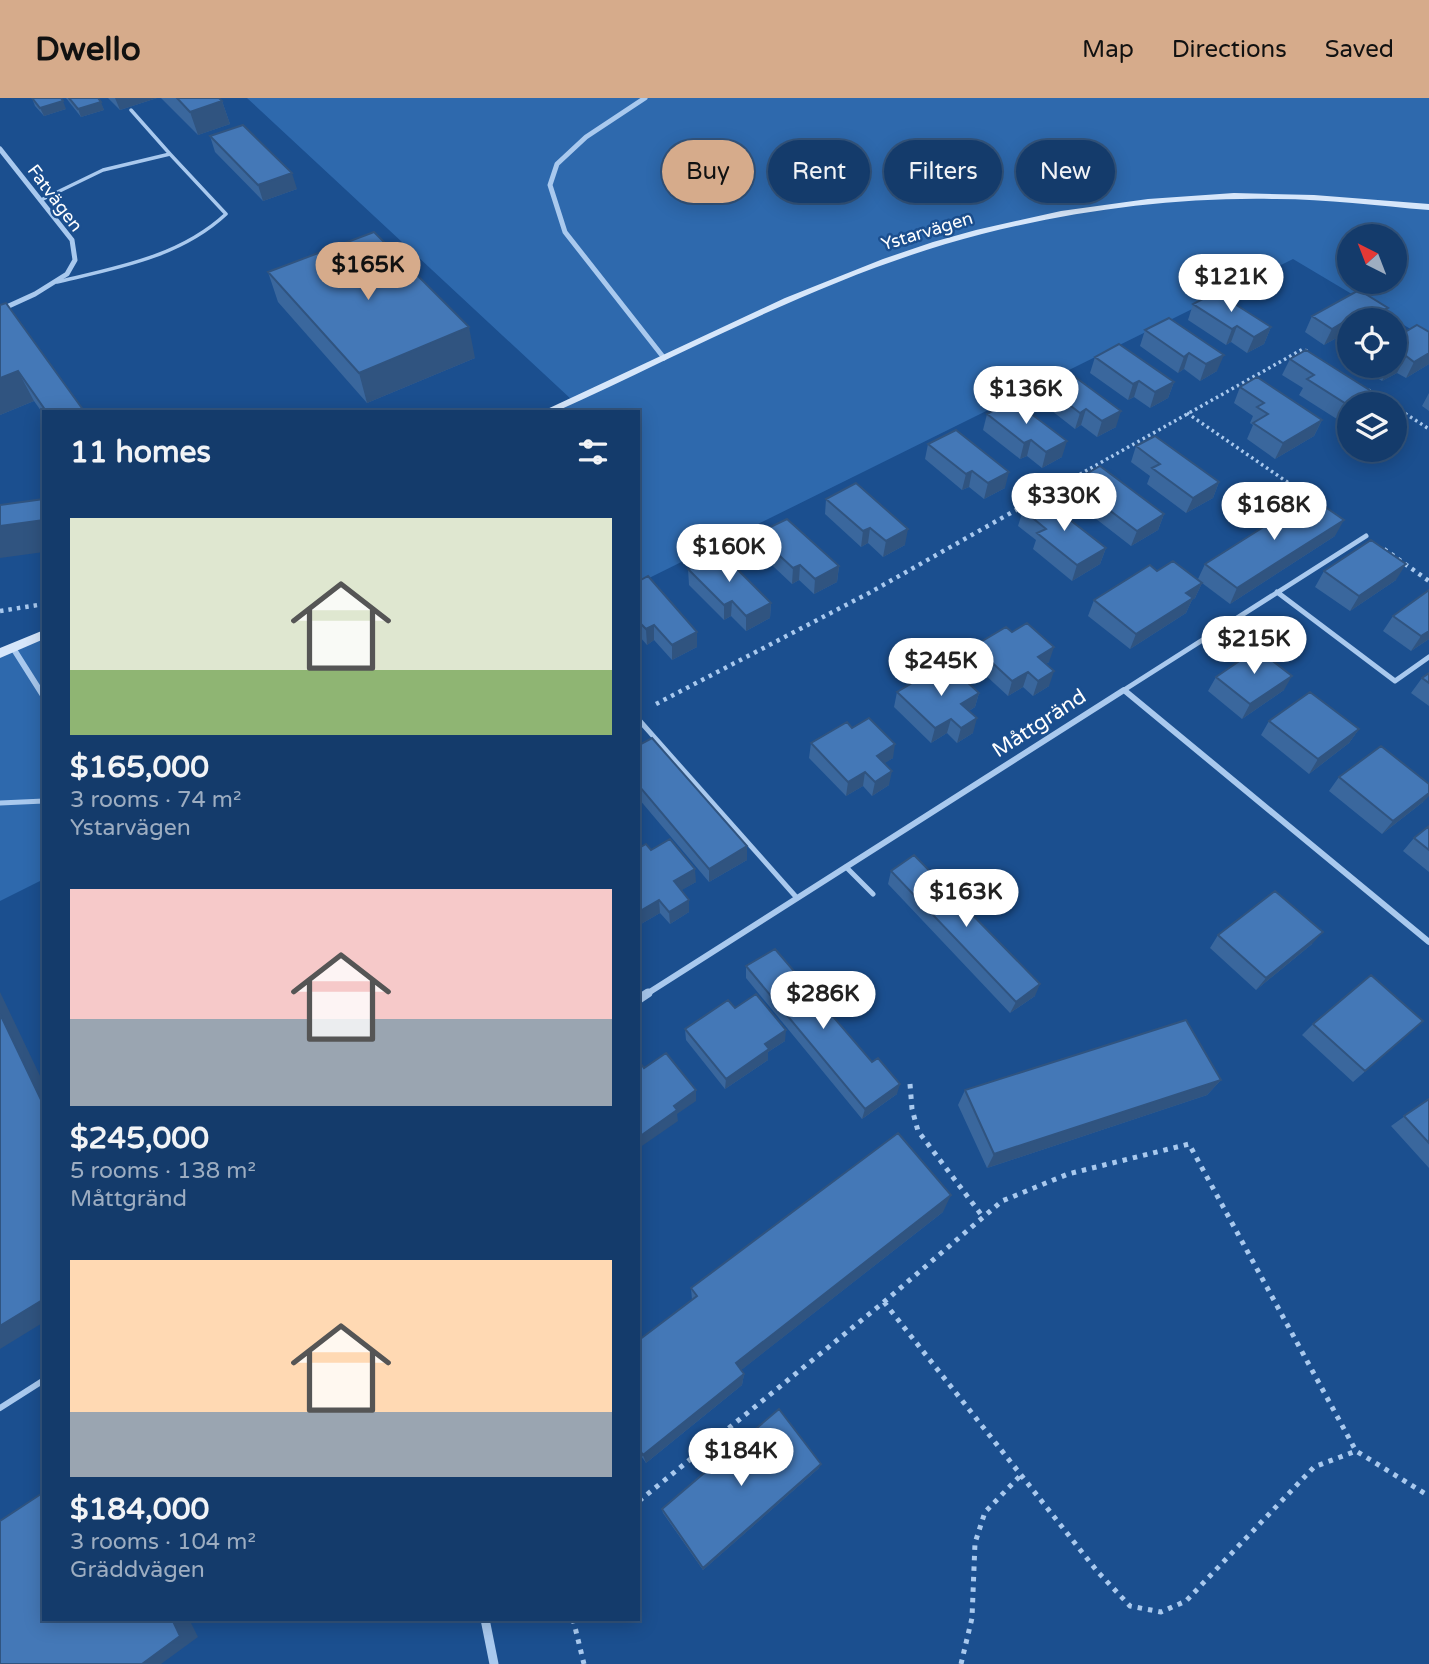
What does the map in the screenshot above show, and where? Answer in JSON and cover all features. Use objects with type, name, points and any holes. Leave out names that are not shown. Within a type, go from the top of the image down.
[{"type":"street","points":[[645,98],[586,138],[557,164],[550,185],[565,232],[664,358]]},
{"type":"street","name":"Fatvägen","points":[[0,149],[72,240],[75,260],[67,274],[54,283],[0,310]]},
{"type":"street","name":"Ystarvägen","points":[[550,410],[817,288],[936,244],[1047,216],[1156,202],[1275,196],[1429,206]]},
{"type":"street","points":[[0,653],[42,635]]},
{"type":"street","points":[[13,648],[42,694]]},
{"type":"street","points":[[1124,690],[1429,942]]},
{"type":"street","name":"Måttgränd","points":[[640,998],[1124,690]]},
{"type":"street","points":[[485,1621],[494,1664]]},
{"type":"lane","points":[[54,283],[169,250],[213,229],[226,214],[131,110]]},
{"type":"lane","points":[[41,200],[93,172],[134,160],[170,154]]},
{"type":"lane","points":[[1124,690],[1366,536]]},
{"type":"lane","points":[[1278,592],[1395,681],[1429,657]]},
{"type":"lane","points":[[640,721],[797,898]]},
{"type":"lane","points":[[0,803],[42,801]]},
{"type":"lane","points":[[846,867],[873,894]]},
{"type":"lane","points":[[0,1408],[42,1381]]},
{"type":"path","points":[[651,707],[869,593],[1303,349],[1314,356]]},
{"type":"path","points":[[1358,383],[1372,392]]},
{"type":"path","points":[[1187,413],[1321,505]]},
{"type":"path","points":[[1407,415],[1429,429]]},
{"type":"path","points":[[1366,536],[1429,581]]},
{"type":"path","points":[[0,611],[42,606]]},
{"type":"path","points":[[910,1084],[912,1109],[918,1131],[983,1217]]},
{"type":"path","points":[[640,1499],[884,1302],[1002,1200],[1068,1174],[1189,1144],[1356,1451],[1429,1496]]},
{"type":"path","points":[[884,1302],[1097,1571],[1130,1606],[1161,1612],[1186,1601],[1314,1467],[1356,1451]]},
{"type":"path","points":[[961,1664],[972,1618],[975,1543],[985,1512],[1021,1475]]},
{"type":"path","points":[[573,1621],[583,1664]]},
{"type":"shaded area","points":[[247,98],[1429,98],[1429,340],[1407,327],[1407,308],[1375,308],[1352,294],[1407,294],[1407,224],[1337,224],[1337,285],[1293,259],[640,583],[640,410],[550,410],[572,400]]},
{"type":"shaded area","points":[[42,635],[42,880],[0,901],[0,653]]},
{"type":"building","points":[[32,98],[61,98],[63,101],[40,108]]},
{"type":"building","points":[[69,98],[98,98],[101,102],[78,109]]},
{"type":"building","points":[[177,98],[219,98],[222,101],[190,112]]},
{"type":"building","points":[[243,125],[292,173],[258,185],[210,136]]},
{"type":"building","points":[[374,232],[469,327],[359,373],[268,272]]},
{"type":"building","points":[[1216,292],[1271,327],[1254,337],[1237,326],[1232,329],[1193,304]]},
{"type":"building","points":[[1352,294],[1365,294],[1388,308],[1337,308],[1337,326],[1332,329],[1312,316]]},
{"type":"building","points":[[6,303],[83,410],[45,410],[18,371],[0,378],[0,305]]},
{"type":"building","points":[[1169,318],[1224,355],[1206,364],[1189,353],[1184,357],[1145,330]]},
{"type":"building","points":[[1417,325],[1429,332],[1429,353],[1414,362],[1407,357],[1407,331]]},
{"type":"building","points":[[1119,344],[1174,382],[1155,392],[1139,381],[1133,384],[1095,357]]},
{"type":"building","points":[[1306,350],[1337,370],[1337,378],[1350,378],[1371,391],[1337,392],[1337,398],[1307,379],[1314,375],[1290,359]]},
{"type":"building","points":[[1067,371],[1121,411],[1102,421],[1086,409],[1080,413],[1042,384]]},
{"type":"building","points":[[1257,377],[1322,420],[1283,443],[1253,423],[1268,414],[1257,407],[1264,403],[1240,387]]},
{"type":"building","points":[[1013,400],[1067,441],[1046,452],[1031,440],[1024,443],[987,414]]},
{"type":"building","points":[[956,430],[1009,472],[988,483],[972,471],[966,474],[928,444]]},
{"type":"building","points":[[1155,436],[1219,482],[1193,498],[1152,468],[1160,464],[1136,446]]},
{"type":"building","points":[[1100,466],[1164,514],[1137,531],[1096,500],[1104,495],[1081,477]]},
{"type":"building","points":[[856,483],[908,529],[886,541],[870,528],[863,531],[826,499]]},
{"type":"building","points":[[1311,497],[1344,520],[1237,588],[1205,564]]},
{"type":"building","points":[[1042,498],[1106,548],[1077,565],[1037,533],[1046,529],[1023,510]]},
{"type":"building","points":[[42,499],[42,520],[0,526],[0,505]]},
{"type":"building","points":[[787,519],[839,566],[815,579],[800,565],[793,568],[756,534]]},
{"type":"building","points":[[1371,540],[1406,564],[1359,596],[1324,571]]},
{"type":"building","points":[[721,553],[771,603],[746,616],[732,601],[724,605],[688,569]]},
{"type":"building","points":[[1173,561],[1202,583],[1186,593],[1193,598],[1136,634],[1094,600],[1150,565],[1157,571]]},
{"type":"building","points":[[648,576],[697,632],[672,645],[654,625],[646,629],[640,623],[640,580]]},
{"type":"building","points":[[1429,590],[1429,631],[1421,636],[1393,616]]},
{"type":"building","points":[[1027,623],[1054,647],[1038,657],[1054,671],[1038,681],[1028,672],[1012,681],[974,646],[1006,627],[1012,632]]},
{"type":"building","points":[[1257,649],[1292,676],[1250,704],[1216,677]]},
{"type":"building","points":[[952,668],[979,693],[961,704],[977,718],[961,728],[951,719],[935,728],[897,692],[931,672],[936,677]]},
{"type":"building","points":[[1429,673],[1429,683],[1422,678]]},
{"type":"building","points":[[1310,692],[1359,729],[1318,759],[1269,721]]},
{"type":"building","points":[[869,718],[895,744],[877,756],[892,771],[875,782],[865,772],[848,782],[811,743],[847,722],[852,728]]},
{"type":"building","points":[[652,738],[747,846],[709,869],[640,787],[640,744]]},
{"type":"building","points":[[1381,746],[1429,784],[1429,793],[1393,821],[1339,777]]},
{"type":"building","points":[[1429,826],[1429,850],[1414,838]]},
{"type":"building","points":[[670,839],[695,869],[674,881],[689,900],[669,912],[659,900],[640,911],[640,847],[646,844],[651,850]]},
{"type":"building","points":[[914,855],[1040,984],[1016,1002],[891,871]]},
{"type":"building","points":[[1275,891],[1323,932],[1266,978],[1218,935]]},
{"type":"building","points":[[775,949],[872,1062],[878,1058],[900,1084],[865,1109],[746,966]]},
{"type":"building","points":[[1371,975],[1423,1021],[1365,1071],[1313,1024]]},
{"type":"building","points":[[756,994],[786,1030],[765,1044],[769,1049],[726,1079],[685,1029],[728,1000],[735,1008]]},
{"type":"building","points":[[0,1014],[42,1102],[42,1300],[0,1326]]},
{"type":"building","points":[[1186,1020],[1221,1080],[994,1154],[965,1090]]},
{"type":"building","points":[[666,1053],[696,1090],[674,1106],[677,1110],[640,1136],[640,1062],[644,1068]]},
{"type":"building","points":[[1429,1099],[1429,1143],[1404,1116]]},
{"type":"building","points":[[898,1133],[951,1195],[736,1363],[744,1374],[643,1455],[640,1450],[640,1339],[697,1296],[691,1288]]},
{"type":"building","points":[[779,1409],[821,1464],[703,1568],[662,1509]]},
{"type":"building","points":[[42,1493],[42,1621],[173,1621],[180,1636],[142,1664],[0,1664],[0,1521]]}]
